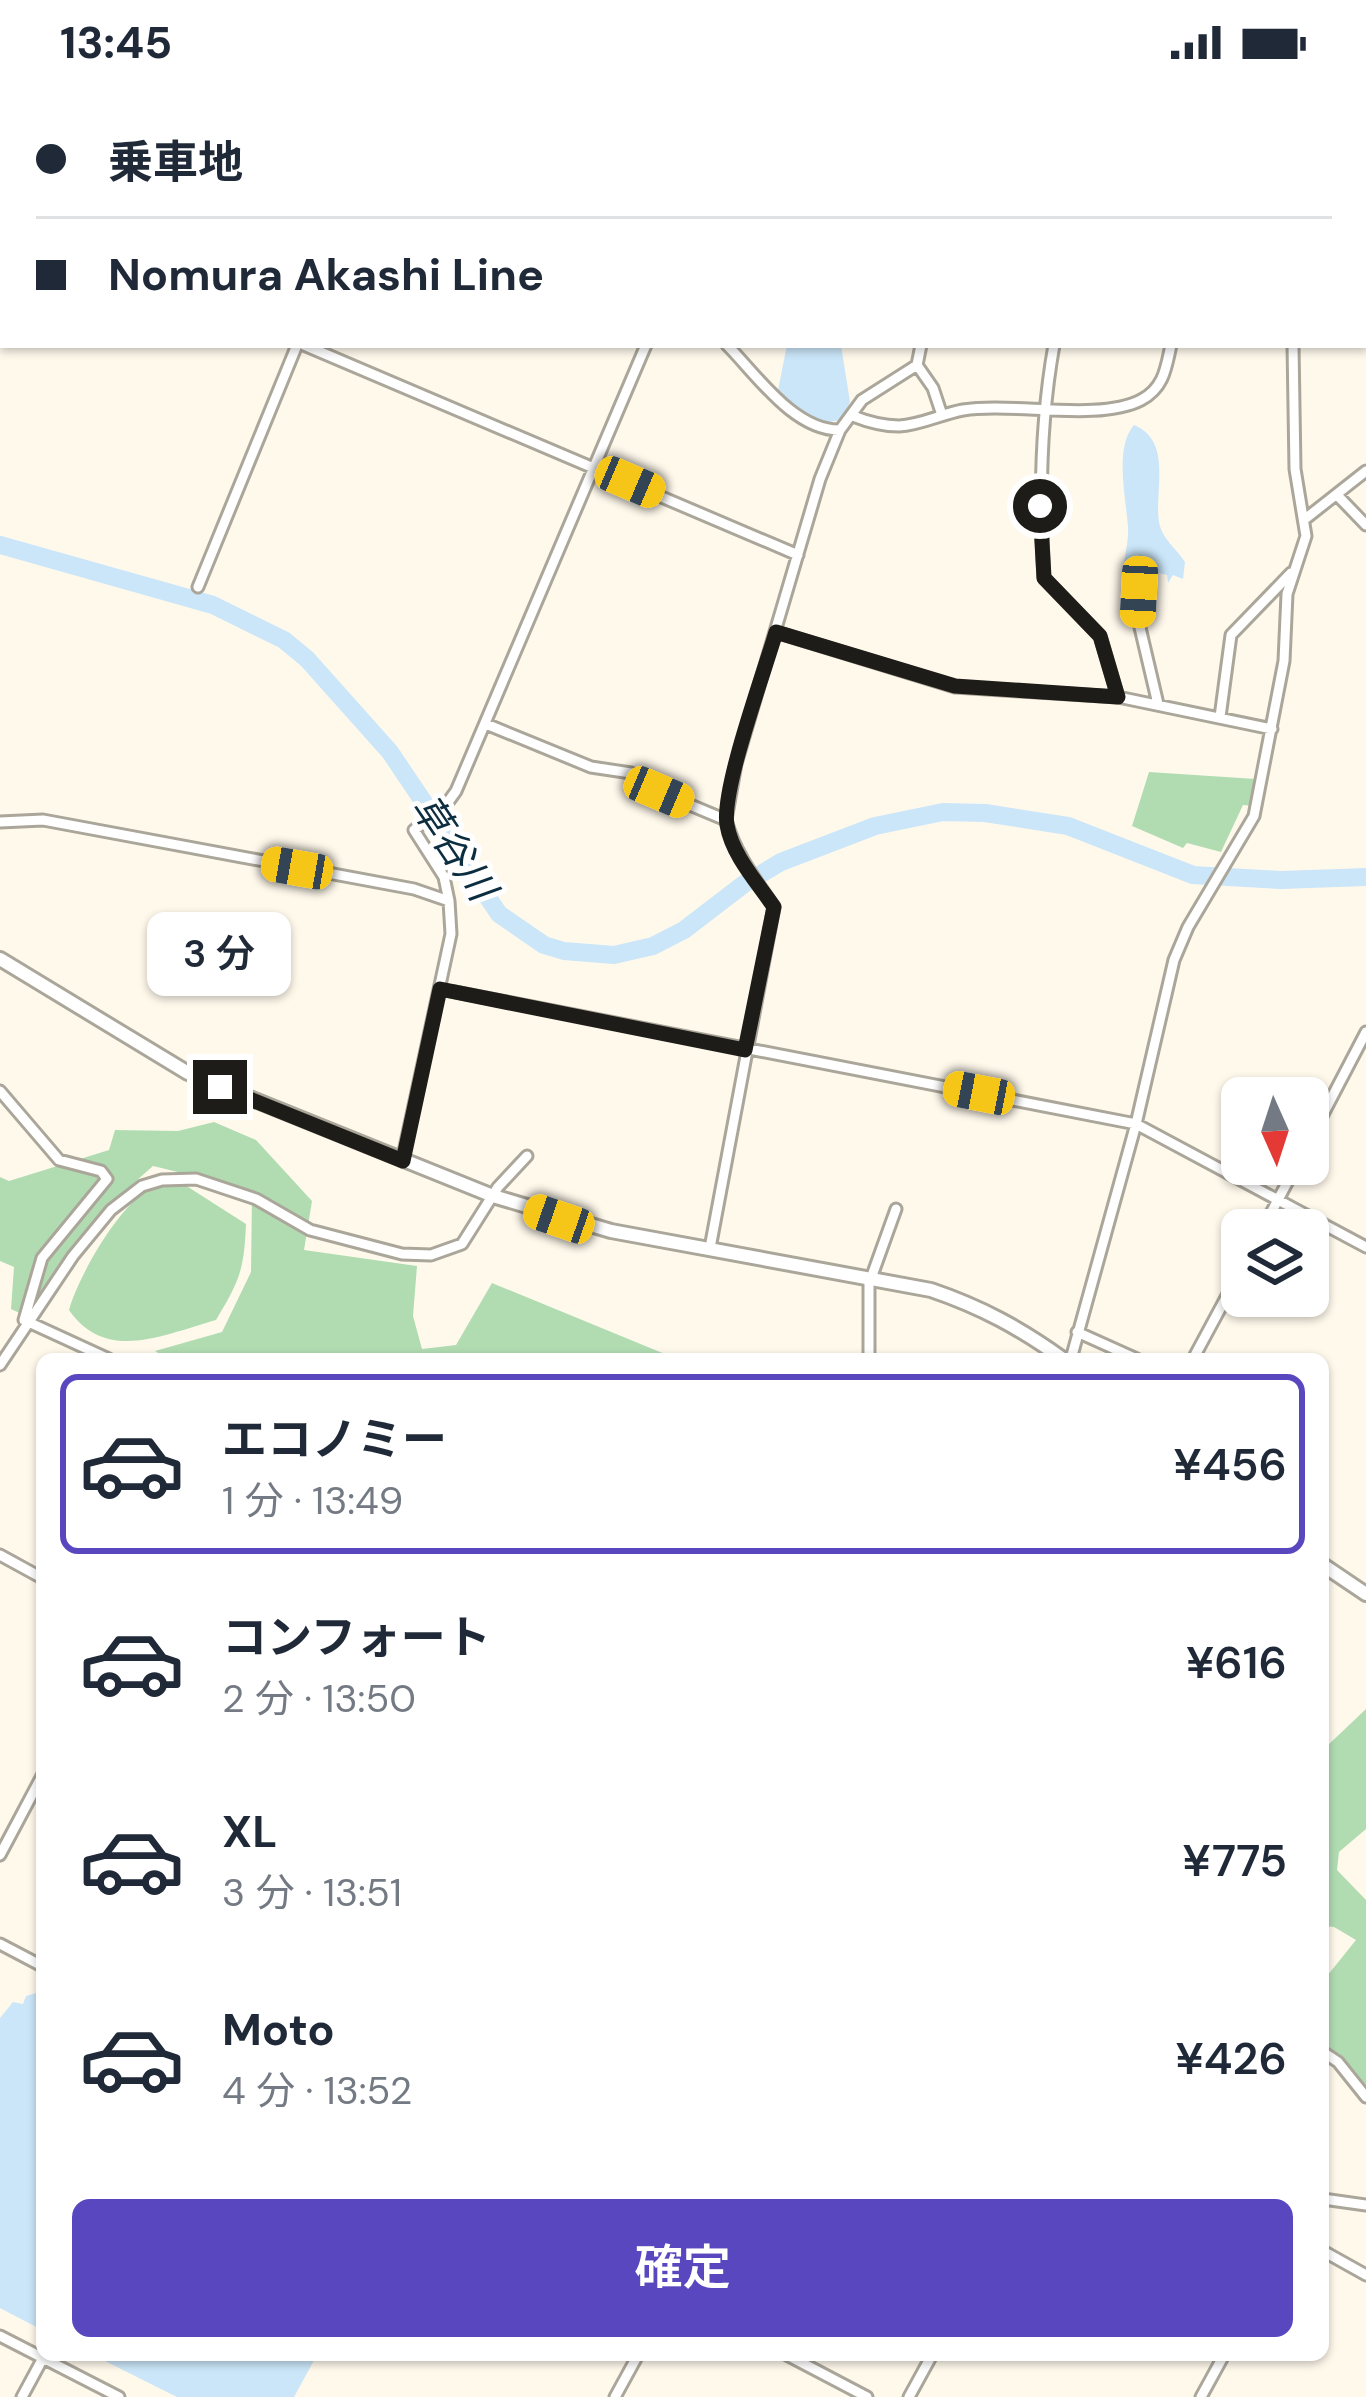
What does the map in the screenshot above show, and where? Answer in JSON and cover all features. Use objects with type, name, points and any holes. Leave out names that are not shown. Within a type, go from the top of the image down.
[{"type":"main road","points":[[0,959],[188,1073],[493,1196],[611,1232],[874,1277],[982,1307],[1058,1353]]},
{"type":"main road","points":[[1329,1569],[1366,1594]]},
{"type":"street","points":[[198,586],[300,348]]},
{"type":"street","points":[[308,348],[798,555]]},
{"type":"street","points":[[403,1161],[451,934],[444,877],[414,830],[443,809],[486,724],[645,348]]},
{"type":"street","points":[[730,348],[795,412],[827,430],[840,430]]},
{"type":"street","points":[[710,1248],[774,907],[741,859],[726,820],[736,764],[820,479],[840,430],[862,400],[917,364],[920,348]]},
{"type":"street","points":[[1053,348],[1043,409],[1044,578],[1100,636],[1118,697]]},
{"type":"street","points":[[853,416],[900,426],[966,410],[1110,409],[1137,403],[1152,393],[1164,378],[1170,348]]},
{"type":"street","points":[[1069,1353],[1136,1124],[1174,960],[1254,816],[1284,662],[1291,573],[1306,536],[1295,470],[1293,348]]},
{"type":"street","points":[[917,364],[933,388],[942,416]]},
{"type":"street","points":[[1305,519],[1366,471]]},
{"type":"street","points":[[1336,495],[1366,525]]},
{"type":"street","points":[[1220,717],[1232,635],[1291,573]]},
{"type":"street","points":[[1139,592],[1138,619],[1158,704]]},
{"type":"street","points":[[776,632],[955,686],[1118,697],[1272,730]]},
{"type":"street","points":[[486,724],[591,767],[631,773],[659,792],[726,820]]},
{"type":"street","points":[[0,822],[43,820],[414,889],[449,901]]},
{"type":"street","points":[[440,989],[1136,1124],[1366,1247]]},
{"type":"street","points":[[1329,1102],[1366,1032]]},
{"type":"street","points":[[0,1090],[59,1160],[100,1171],[107,1179],[42,1258],[24,1321],[96,1353]]},
{"type":"street","points":[[0,1364],[73,1256],[111,1210],[142,1186],[196,1179],[256,1199],[310,1231],[402,1254],[431,1255],[462,1244],[527,1156]]},
{"type":"street","points":[[1273,1209],[1286,1185]]},
{"type":"street","points":[[869,1353],[869,1284],[896,1209]]},
{"type":"street","points":[[1196,1353],[1221,1307]]},
{"type":"street","points":[[1077,1332],[1124,1353]]},
{"type":"street","points":[[0,1555],[36,1575]]},
{"type":"street","points":[[0,1856],[36,1787]]},
{"type":"street","points":[[0,1944],[36,1963]]},
{"type":"street","points":[[1329,2056],[1366,2097]]},
{"type":"street","points":[[1329,2200],[1366,2205]]},
{"type":"street","points":[[1329,2255],[1366,2275]]},
{"type":"street","points":[[0,2336],[36,2354]]},
{"type":"street","points":[[22,2397],[41,2361]]},
{"type":"street","points":[[49,2361],[119,2397]]},
{"type":"street","points":[[616,2397],[635,2361]]},
{"type":"street","points":[[798,2361],[867,2397]]},
{"type":"street","points":[[910,2397],[929,2361]]},
{"type":"street","points":[[1201,2397],[1221,2361]]},
{"type":"green space","points":[[1149,772],[1256,779],[1253,806],[1243,805],[1221,852],[1187,843],[1183,848],[1132,826]]},
{"type":"green space","points":[[214,1122],[256,1140],[312,1201],[304,1250],[417,1266],[413,1316],[422,1349],[456,1345],[492,1283],[662,1353],[158,1353],[155,1351],[222,1332],[251,1272],[252,1190],[153,1166],[85,1237],[28,1317],[11,1309],[14,1267],[0,1261],[0,1177],[9,1181],[109,1150],[115,1130],[178,1131]]},
{"type":"green space","points":[[185,1185],[246,1224],[239,1274],[216,1320],[137,1340],[118,1341],[84,1327],[69,1310],[112,1227],[148,1190]]},
{"type":"green space","points":[[1366,1709],[1366,1829],[1339,1852],[1337,1870],[1366,1900],[1366,2090],[1329,2050],[1329,1974],[1356,1940],[1329,1927],[1329,1744]]},
{"type":"water","points":[[786,348],[841,348],[850,402],[843,419],[815,419],[778,390]]},
{"type":"water","points":[[1134,425],[1154,442],[1159,522],[1185,562],[1183,579],[1173,575],[1168,583],[1167,575],[1124,565],[1128,532],[1123,460]]},
{"type":"water","points":[[36,1993],[36,2327],[0,2308],[0,2018],[13,2002],[23,2004],[26,1996]]},
{"type":"water","points":[[105,2361],[314,2361],[294,2397],[177,2397]]},
{"type":"waterway","name":"草谷川","points":[[0,545],[213,605],[284,640],[307,659],[390,752],[499,914],[544,945],[564,951],[614,955],[653,946],[684,930],[781,862],[875,826],[943,812],[985,813],[1068,826],[1193,875],[1281,880],[1366,877]]},
{"type":"route","points":[[220,1087],[403,1161],[440,989],[745,1050],[774,907],[741,859],[726,820],[736,764],[776,632],[955,686],[1118,697],[1100,636],[1044,578],[1040,506]]}]
